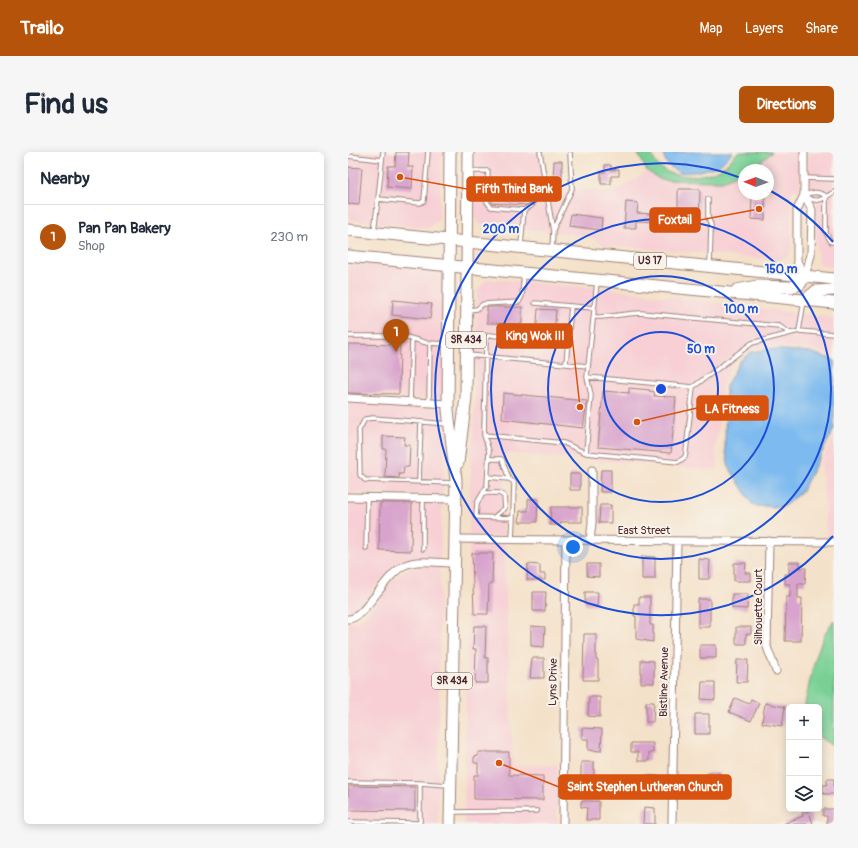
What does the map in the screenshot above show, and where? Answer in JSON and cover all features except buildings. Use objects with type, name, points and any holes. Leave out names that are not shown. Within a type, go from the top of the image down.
[{"type":"main road","name":"SR 434","points":[[450,152],[448,404],[456,481]]},
{"type":"main road","name":"SR 434","points":[[450,824],[455,499],[456,481],[466,412],[468,152]]},
{"type":"main road","name":"US 17","points":[[348,230],[834,279]]},
{"type":"main road","name":"US 17","points":[[348,256],[834,303]]},
{"type":"main road","points":[[725,292],[757,286],[791,287],[800,284],[805,276]]},
{"type":"main road","points":[[805,300],[816,291],[834,290]]},
{"type":"street","points":[[804,152],[804,195],[812,210],[810,254],[805,276]]},
{"type":"street","points":[[804,195],[796,210],[797,261],[805,276]]},
{"type":"street","points":[[348,398],[448,404]]},
{"type":"street","points":[[590,541],[592,523],[592,470]]},
{"type":"street","points":[[348,497],[455,499]]},
{"type":"street","name":"East Street","points":[[454,539],[834,542]]},
{"type":"street","name":"Lyns Drive","points":[[563,824],[566,540]]},
{"type":"street","name":"Bistline Avenue","points":[[672,824],[678,541]]},
{"type":"street","name":"Silhouette Court","points":[[769,541],[768,647],[776,671]]},
{"type":"street","points":[[348,619],[353,620],[363,612],[373,596],[392,575],[405,565],[417,563],[454,563]]},
{"type":"lane","points":[[374,233],[383,152]]},
{"type":"lane","points":[[378,199],[420,203],[424,201],[428,152]]},
{"type":"lane","points":[[540,152],[553,231],[552,251]]},
{"type":"lane","points":[[553,231],[572,189],[570,153]]},
{"type":"lane","points":[[348,156],[382,160]]},
{"type":"lane","points":[[468,171],[488,171],[487,202],[491,207],[524,210],[531,206]]},
{"type":"lane","points":[[804,178],[834,179]]},
{"type":"lane","points":[[488,180],[534,183],[532,195]]},
{"type":"lane","points":[[804,195],[813,192],[820,192],[826,196]]},
{"type":"lane","points":[[804,195],[813,201],[820,200],[834,192]]},
{"type":"lane","points":[[826,196],[826,233],[831,242],[834,242]]},
{"type":"lane","points":[[708,199],[708,217],[711,225],[710,267]]},
{"type":"lane","points":[[521,248],[524,210]]},
{"type":"lane","points":[[467,310],[477,310],[483,304],[519,302],[522,296],[524,273]]},
{"type":"lane","points":[[586,453],[591,395],[587,377],[598,280]]},
{"type":"lane","points":[[799,330],[805,300]]},
{"type":"lane","points":[[535,302],[594,308]]},
{"type":"lane","points":[[566,364],[572,306]]},
{"type":"lane","points":[[593,317],[601,318],[625,313],[641,313],[779,326],[790,333]]},
{"type":"lane","points":[[587,377],[693,387],[752,343],[799,330],[834,334]]},
{"type":"lane","points":[[513,518],[476,517],[477,502],[487,486],[488,477],[489,451],[484,435],[486,339],[489,335],[536,339]]},
{"type":"lane","points":[[348,336],[403,336],[430,344],[448,344]]},
{"type":"lane","points":[[410,402],[412,339]]},
{"type":"lane","points":[[547,340],[568,341]]},
{"type":"lane","points":[[429,403],[430,344]]},
{"type":"lane","points":[[466,355],[588,366]]},
{"type":"lane","points":[[484,435],[564,442],[586,453],[674,462],[682,460],[686,452],[693,387]]},
{"type":"lane","points":[[450,424],[373,418],[365,419],[359,430],[360,475],[365,480],[456,481]]},
{"type":"lane","points":[[419,481],[421,422]]},
{"type":"lane","points":[[488,459],[502,459],[509,479]]},
{"type":"lane","points":[[488,477],[509,479],[514,482],[512,540]]},
{"type":"lane","points":[[483,493],[499,493],[504,496],[505,508],[494,517]]},
{"type":"lane","points":[[366,497],[366,548]]},
{"type":"lane","points":[[423,498],[423,549]]},
{"type":"lane","points":[[348,782],[451,785]]},
{"type":"lane","points":[[348,822],[420,823],[420,783]]},
{"type":"lane","points":[[450,812],[537,811]]},
{"type":"shaded area","points":[[348,152],[442,152],[439,220],[429,228],[348,220]]},
{"type":"shaded area","points":[[474,152],[541,152],[546,187],[613,192],[647,171],[661,180],[722,181],[738,174],[738,200],[774,200],[774,164],[757,164],[772,152],[800,152],[800,190],[792,190],[792,236],[789,256],[779,260],[604,245],[588,236],[479,224],[474,216]]},
{"type":"shaded area","points":[[809,152],[834,152],[834,268],[819,263],[816,243],[815,190],[809,190]]},
{"type":"shaded area","points":[[363,261],[421,267],[439,271],[443,279],[444,400],[348,394],[348,263]]},
{"type":"shaded area","points":[[487,279],[610,289],[834,318],[834,356],[811,349],[771,346],[750,349],[737,358],[731,366],[722,386],[722,405],[715,448],[718,470],[505,453],[503,536],[469,535],[471,461],[475,405],[477,290]]},
{"type":"shaded area","points":[[348,401],[444,408],[445,456],[443,495],[348,493]]},
{"type":"shaded area","points":[[834,437],[834,538],[827,538],[821,462]]},
{"type":"shaded area","points":[[348,500],[442,502],[440,559],[417,559],[402,562],[388,572],[360,609],[351,616],[348,616]]},
{"type":"shaded area","points":[[469,543],[504,543],[513,766],[557,765],[557,824],[464,824]]},
{"type":"shaded area","points":[[417,567],[440,567],[438,824],[348,824],[348,623],[356,622],[367,614],[377,598],[395,578],[407,569]]},
{"type":"green space","points":[[637,152],[651,152],[655,162],[670,173],[680,176],[690,176],[711,173],[720,169],[738,152],[772,152],[758,164],[738,164],[738,174],[722,181],[661,180],[647,171]]},
{"type":"green space","points":[[834,620],[834,747],[822,739],[822,704],[805,704],[818,649]]},
{"type":"water","points":[[662,152],[733,152],[719,166],[695,172],[679,173],[667,164]]},
{"type":"water","points":[[771,349],[810,352],[834,360],[834,429],[802,491],[783,507],[757,506],[752,504],[729,467],[725,448],[726,386],[740,361],[751,352]]},
{"type":"place","name":"Fifth Third Bank","points":[[400,177]]},
{"type":"place","name":"Foxtail","points":[[759,209]]},
{"type":"place","name":"Pan Pan Bakery","points":[[396,352]]},
{"type":"place","name":"King Wok III","points":[[580,407]]},
{"type":"place","name":"LA Fitness","points":[[637,422]]},
{"type":"place","name":"Saint Stephen Lutheran Church","points":[[499,763]]}]
